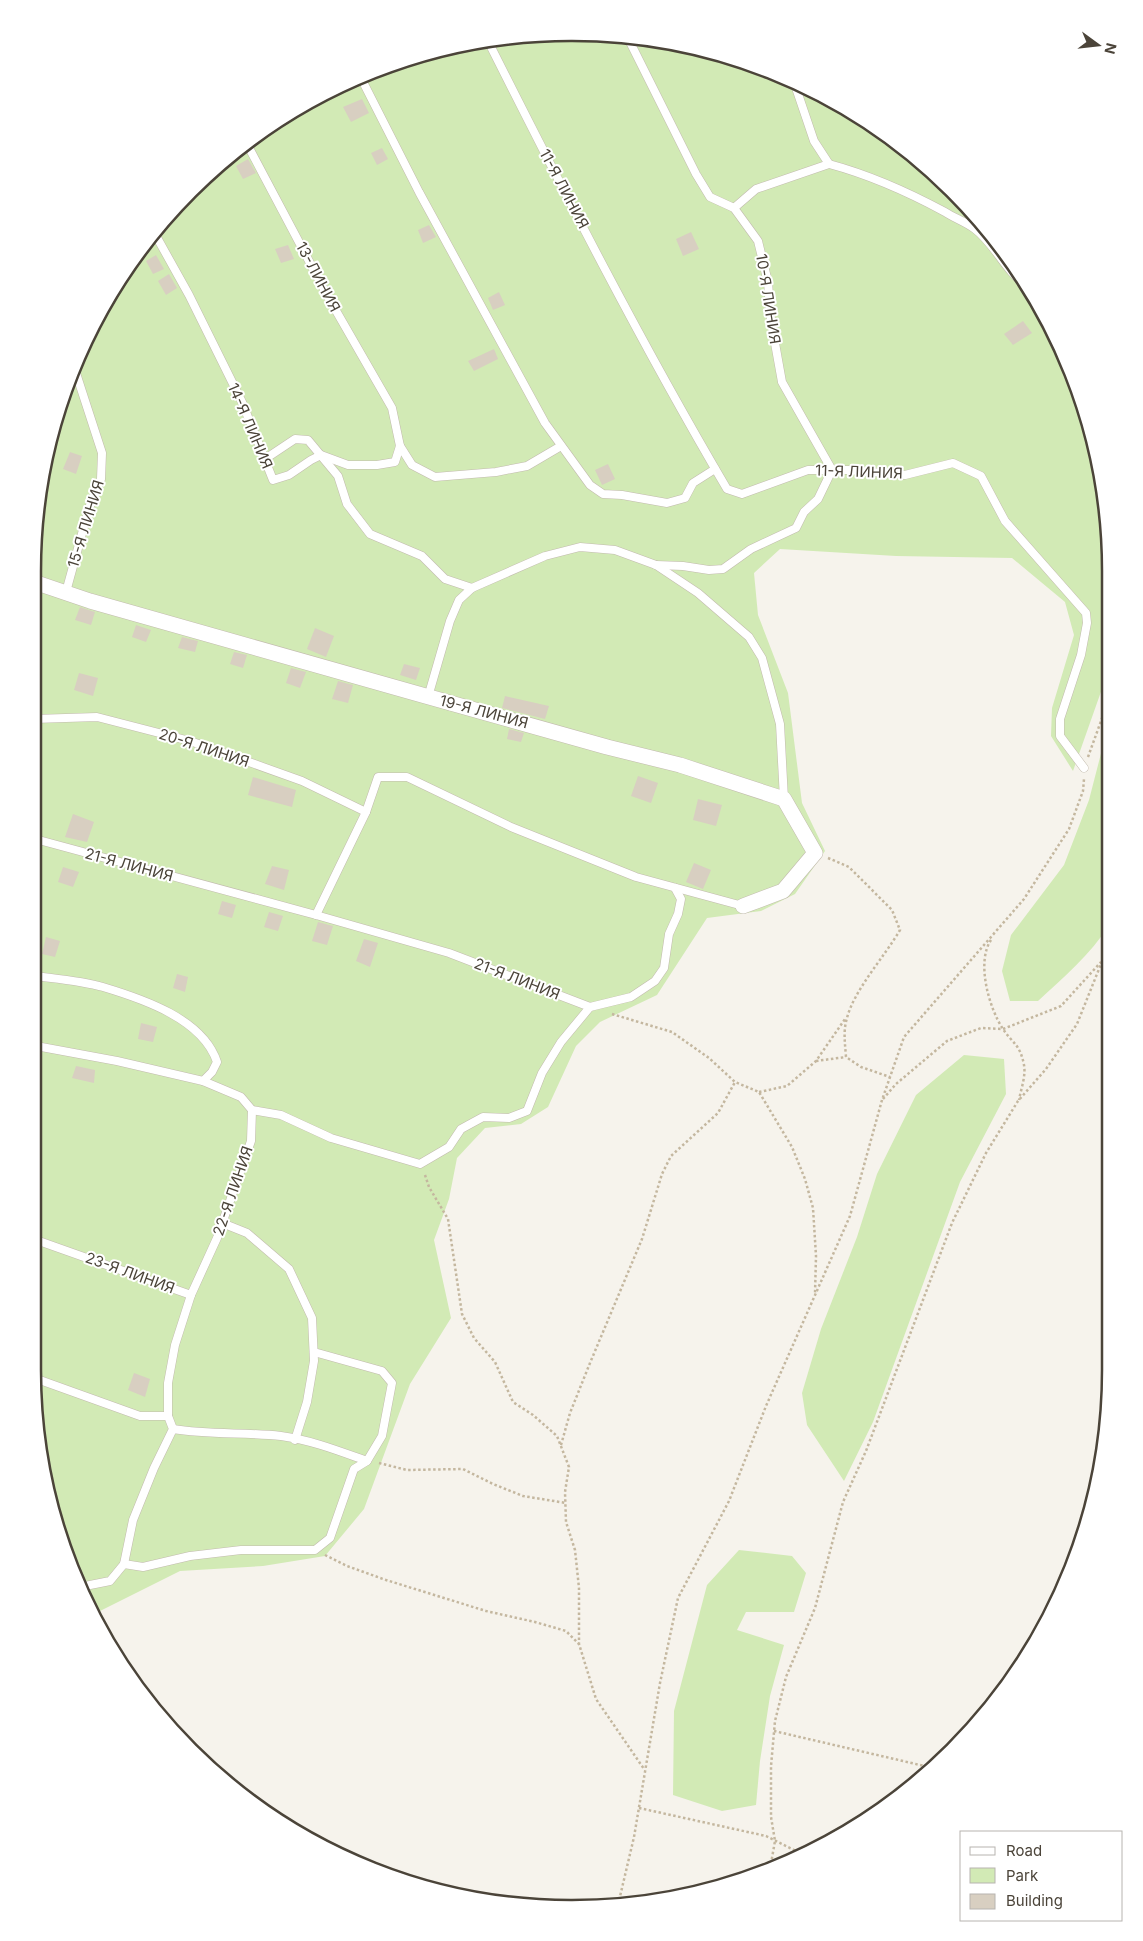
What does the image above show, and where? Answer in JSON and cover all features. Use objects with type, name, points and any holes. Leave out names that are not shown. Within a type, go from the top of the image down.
[{"type":"street","name":"19-Я ЛИНИЯ","points":[[41,584],[109,606],[428,697],[680,765],[784,799]]},
{"type":"street","points":[[743,906],[784,891],[816,853],[784,799]]},
{"type":"lane","name":"10-Я ЛИНИЯ","points":[[631,45],[696,174],[710,196],[734,208],[758,241],[768,282],[771,321],[782,382],[832,470]]},
{"type":"lane","name":"11-Я ЛИНИЯ","points":[[491,48],[577,216],[680,408],[727,489],[742,494],[808,470],[905,475],[953,463],[981,476],[1005,521],[1086,613],[1087,623],[1080,655],[1060,719],[1060,736],[1084,768]]},
{"type":"lane","points":[[364,84],[419,192],[545,423],[590,485],[603,494],[622,494],[667,503],[685,498],[693,483],[715,469]]},
{"type":"lane","points":[[797,92],[814,141],[829,164]]},
{"type":"lane","name":"13-ЛИНИЯ","points":[[251,150],[328,295],[392,408],[400,446]]},
{"type":"lane","points":[[734,208],[756,189],[829,164],[849,169],[912,194],[975,229],[981,236]]},
{"type":"lane","name":"14-Я ЛИНИЯ","points":[[158,240],[189,295],[242,402],[273,480],[289,474],[321,455]]},
{"type":"lane","name":"15-Я ЛИНИЯ","points":[[66,592],[89,508],[101,479],[102,453],[78,379]]},
{"type":"lane","points":[[265,459],[294,439],[308,440],[338,476],[347,504],[370,534],[422,556],[445,579],[472,588]]},
{"type":"lane","points":[[400,446],[412,465],[435,477],[477,474],[527,466],[561,446]]},
{"type":"lane","points":[[321,455],[348,465],[377,465],[395,462],[400,446]]},
{"type":"lane","points":[[656,565],[683,566],[709,570],[723,569],[751,549],[796,528],[804,512],[818,499],[832,470]]},
{"type":"lane","points":[[428,697],[450,621],[459,600],[472,588],[545,556],[580,547],[614,550],[656,565],[698,593],[749,637],[762,658],[780,724],[784,799]]},
{"type":"lane","name":"20-Я ЛИНИЯ","points":[[41,719],[98,717],[190,741],[302,781],[366,812]]},
{"type":"lane","points":[[316,914],[366,812],[378,777],[407,777],[511,827],[636,878],[743,906]]},
{"type":"lane","name":"21-Я ЛИНИЯ","points":[[41,841],[316,914],[450,953],[590,1008]]},
{"type":"lane","points":[[41,1047],[117,1061],[203,1081],[241,1097],[252,1110],[280,1115],[332,1138],[420,1164],[449,1147],[461,1129],[483,1117],[509,1118],[527,1111],[542,1073],[561,1042],[590,1008],[631,997],[655,981],[664,968],[669,934],[678,914],[681,899],[675,888]]},
{"type":"lane","points":[[41,977],[102,987],[154,1006],[180,1019],[201,1034],[213,1050],[217,1062],[212,1072],[203,1081]]},
{"type":"lane","name":"22-Я ЛИНИЯ","points":[[191,1295],[222,1223],[250,1141],[252,1110]]},
{"type":"lane","points":[[222,1223],[246,1233],[289,1270],[312,1318],[314,1361],[307,1402],[295,1440]]},
{"type":"lane","name":"23-Я ЛИНИЯ","points":[[41,1242],[191,1295],[173,1355],[168,1383],[168,1416],[173,1429]]},
{"type":"lane","points":[[124,1564],[143,1567],[190,1556],[240,1550],[315,1550],[330,1538],[354,1469],[367,1461],[382,1436],[392,1383],[382,1371],[314,1352]]},
{"type":"lane","points":[[41,1381],[140,1416],[168,1416]]},
{"type":"lane","points":[[88,1586],[110,1581],[124,1564],[133,1520],[154,1468],[173,1429],[199,1433],[282,1436],[323,1446],[367,1461]]},
{"type":"path","points":[[620,1897],[634,1837],[660,1683],[678,1598],[729,1501],[766,1406],[850,1216],[882,1100],[904,1037],[1024,899],[1069,829],[1083,791],[1084,768],[1102,718]]},
{"type":"path","points":[[590,1008],[672,1032],[709,1058],[735,1082],[759,1092],[787,1086],[816,1061],[847,1016],[859,992],[900,930],[892,910],[849,868],[816,853]]},
{"type":"path","points":[[997,931],[987,946],[985,965],[986,991],[1003,1029],[1018,1046],[1025,1067],[1018,1101]]},
{"type":"path","points":[[882,1100],[896,1084],[947,1042],[982,1028],[1003,1029],[1062,1006],[1102,960]]},
{"type":"path","points":[[772,1860],[775,1841],[771,1817],[770,1766],[774,1730],[786,1677],[815,1608],[843,1502],[866,1451],[952,1224],[986,1153],[1018,1101],[1046,1069],[1077,1024],[1102,962]]},
{"type":"path","points":[[846,1057],[844,1035],[847,1016]]},
{"type":"path","points":[[816,1061],[846,1057],[861,1068],[890,1077]]},
{"type":"path","points":[[561,1446],[570,1413],[642,1239],[662,1174],[671,1156],[718,1113],[735,1082]]},
{"type":"path","points":[[759,1092],[792,1147],[805,1179],[813,1208],[816,1256],[815,1296]]},
{"type":"path","points":[[420,1164],[429,1187],[448,1219],[462,1314],[474,1338],[495,1362],[513,1402],[533,1415],[557,1436],[569,1467],[566,1522],[575,1550],[579,1588],[579,1644],[596,1699],[645,1770]]},
{"type":"path","points":[[367,1461],[407,1470],[464,1469],[493,1484],[523,1496],[566,1503]]},
{"type":"path","points":[[315,1550],[346,1566],[386,1580],[486,1611],[566,1631],[579,1644]]},
{"type":"path","points":[[774,1730],[923,1766]]},
{"type":"path","points":[[639,1808],[766,1836],[796,1849]]},
{"type":"green space","points":[[537,42],[606,42],[641,46],[675,51],[742,69],[806,96],[837,112],[894,151],[921,173],[970,222],[992,249],[1031,306],[1047,337],[1074,401],[1084,434],[1092,468],[1101,537],[1102,689],[1073,771],[1051,736],[1052,708],[1074,635],[1065,602],[1012,558],[896,556],[780,549],[754,573],[758,615],[788,693],[802,803],[825,851],[795,894],[761,911],[707,918],[657,995],[600,1022],[576,1046],[548,1107],[521,1124],[485,1128],[457,1158],[449,1199],[434,1240],[451,1318],[410,1384],[364,1509],[325,1556],[263,1566],[180,1571],[100,1611],[69,1540],[59,1507],[51,1473],[42,1404],[41,572],[42,537],[51,468],[69,401],[96,337],[112,306],[151,249],[173,222],[222,173],[249,151],[306,112],[337,96],[401,69],[434,59],[468,51]]},
{"type":"green space","points":[[1102,750],[1102,936],[1085,956],[1038,1001],[1010,1001],[1002,971],[1011,935],[1064,865],[1089,800]]},
{"type":"green space","points":[[964,1055],[1004,1059],[1006,1094],[960,1182],[873,1422],[844,1481],[807,1425],[802,1393],[821,1329],[857,1237],[877,1174],[916,1095]]},
{"type":"green space","points":[[739,1550],[792,1556],[806,1573],[794,1612],[746,1612],[737,1630],[784,1645],[770,1696],[760,1761],[756,1805],[722,1811],[673,1795],[674,1711],[707,1585]]},
{"type":"building","points":[[362,99],[369,113],[351,122],[343,107]]},
{"type":"building","points":[[382,148],[388,159],[377,165],[371,153]]},
{"type":"building","points":[[248,159],[256,173],[243,179],[236,166]]},
{"type":"building","points":[[429,225],[436,237],[423,243],[418,230]]},
{"type":"building","points":[[691,232],[699,249],[683,256],[676,239]]},
{"type":"building","points":[[288,245],[294,259],[281,263],[275,249]]},
{"type":"building","points":[[156,255],[164,269],[153,274],[146,261]]},
{"type":"building","points":[[169,274],[177,288],[166,295],[158,281]]},
{"type":"building","points":[[499,292],[505,305],[493,310],[488,298]]},
{"type":"building","points":[[1023,321],[1032,333],[1013,345],[1004,334]]},
{"type":"building","points":[[494,349],[498,359],[474,371],[468,361]]},
{"type":"building","points":[[70,452],[82,456],[76,474],[63,469]]},
{"type":"building","points":[[608,464],[615,479],[602,485],[595,470]]},
{"type":"building","points":[[80,607],[95,612],[91,625],[75,620]]},
{"type":"building","points":[[136,625],[151,630],[146,642],[132,637]]},
{"type":"building","points":[[315,628],[334,636],[326,657],[307,649]]},
{"type":"building","points":[[182,637],[198,641],[195,652],[178,648]]},
{"type":"building","points":[[234,652],[247,655],[243,668],[230,664]]},
{"type":"building","points":[[404,664],[420,668],[416,680],[400,675]]},
{"type":"building","points":[[291,668],[306,672],[300,688],[286,683]]},
{"type":"building","points":[[79,673],[98,678],[93,696],[74,690]]},
{"type":"building","points":[[338,681],[353,685],[348,703],[332,699]]},
{"type":"building","points":[[505,696],[549,706],[545,719],[502,708]]},
{"type":"building","points":[[509,729],[524,733],[521,742],[507,739]]},
{"type":"building","points":[[638,776],[658,783],[651,803],[631,796]]},
{"type":"building","points":[[253,777],[296,790],[292,807],[248,795]]},
{"type":"building","points":[[698,799],[722,805],[716,826],[693,820]]},
{"type":"building","points":[[73,814],[94,822],[87,842],[65,837]]},
{"type":"building","points":[[694,863],[711,870],[703,889],[686,882]]},
{"type":"building","points":[[272,866],[289,870],[284,890],[265,884]]},
{"type":"building","points":[[63,867],[79,872],[73,887],[58,882]]},
{"type":"building","points":[[222,901],[236,905],[232,918],[218,914]]},
{"type":"building","points":[[269,912],[283,916],[278,931],[264,927]]},
{"type":"building","points":[[318,922],[333,926],[327,945],[312,941]]},
{"type":"building","points":[[46,937],[60,941],[55,957],[42,954]]},
{"type":"building","points":[[364,939],[378,943],[370,967],[356,961]]},
{"type":"building","points":[[177,974],[188,977],[185,992],[173,988]]},
{"type":"building","points":[[141,1023],[157,1027],[153,1042],[138,1039]]},
{"type":"building","points":[[76,1066],[95,1070],[94,1083],[72,1078]]},
{"type":"building","points":[[134,1373],[150,1379],[145,1397],[128,1390]]}]
